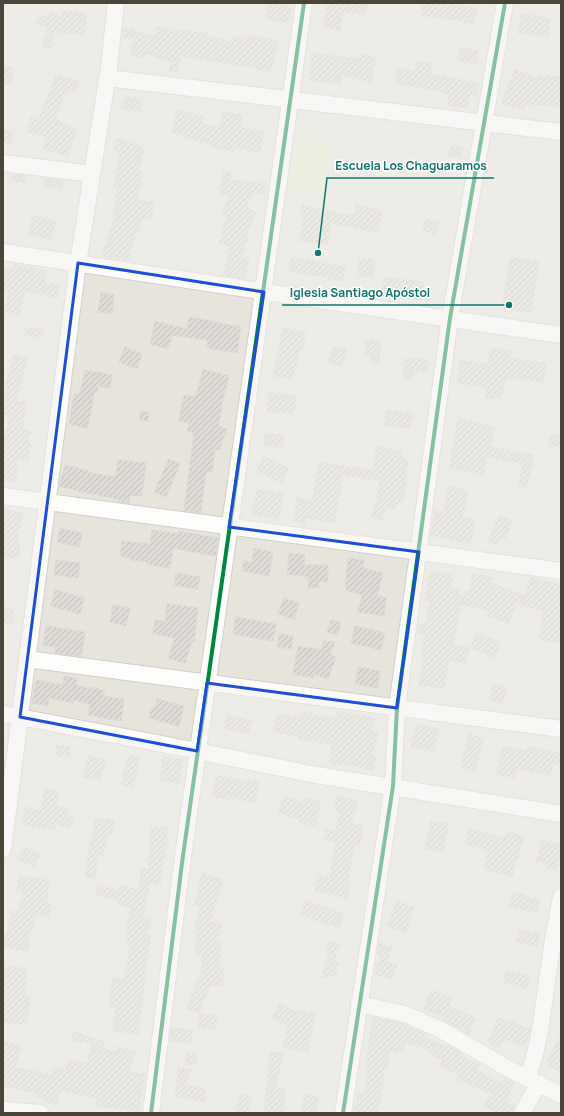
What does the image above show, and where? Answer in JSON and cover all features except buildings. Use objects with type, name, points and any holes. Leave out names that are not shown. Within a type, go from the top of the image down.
[{"type":"street","points":[[3,849],[78,263],[108,78],[116,3]]},
{"type":"street","points":[[151,1113],[197,751],[264,292],[304,3]]},
{"type":"street","points":[[343,1113],[393,786],[397,708],[450,318],[505,3]]},
{"type":"street","points":[[108,78],[561,132]]},
{"type":"street","points":[[3,163],[92,174]]},
{"type":"street","points":[[3,252],[561,335]]},
{"type":"street","points":[[3,496],[561,571]]},
{"type":"street","points":[[27,659],[561,729]]},
{"type":"street","points":[[3,714],[316,775],[393,786],[561,814]]},
{"type":"street","points":[[522,1113],[533,1080],[553,940],[561,903]]},
{"type":"street","points":[[359,1004],[405,1014],[441,1030],[509,1069],[561,1095]]},
{"type":"street","points":[[3,1110],[40,1113]]},
{"type":"highlighted area","points":[[78,263],[264,292],[229,527],[419,552],[397,708],[207,683],[197,751],[20,717]]},
{"type":"shaded area","points":[[3,3],[561,3],[561,1113],[3,1113]]},
{"type":"green space","points":[[298,138],[333,145],[323,194],[288,187]]},
{"type":"cycle path","points":[[151,1113],[182,863],[304,3]]},
{"type":"cycle path","points":[[343,1113],[393,786],[397,708],[450,318],[505,3]]},
{"type":"place","name":"Escuela Los Chaguaramos","points":[[318,253]]},
{"type":"place","name":"Iglesia Santiago Apóstol","points":[[509,305]]}]
